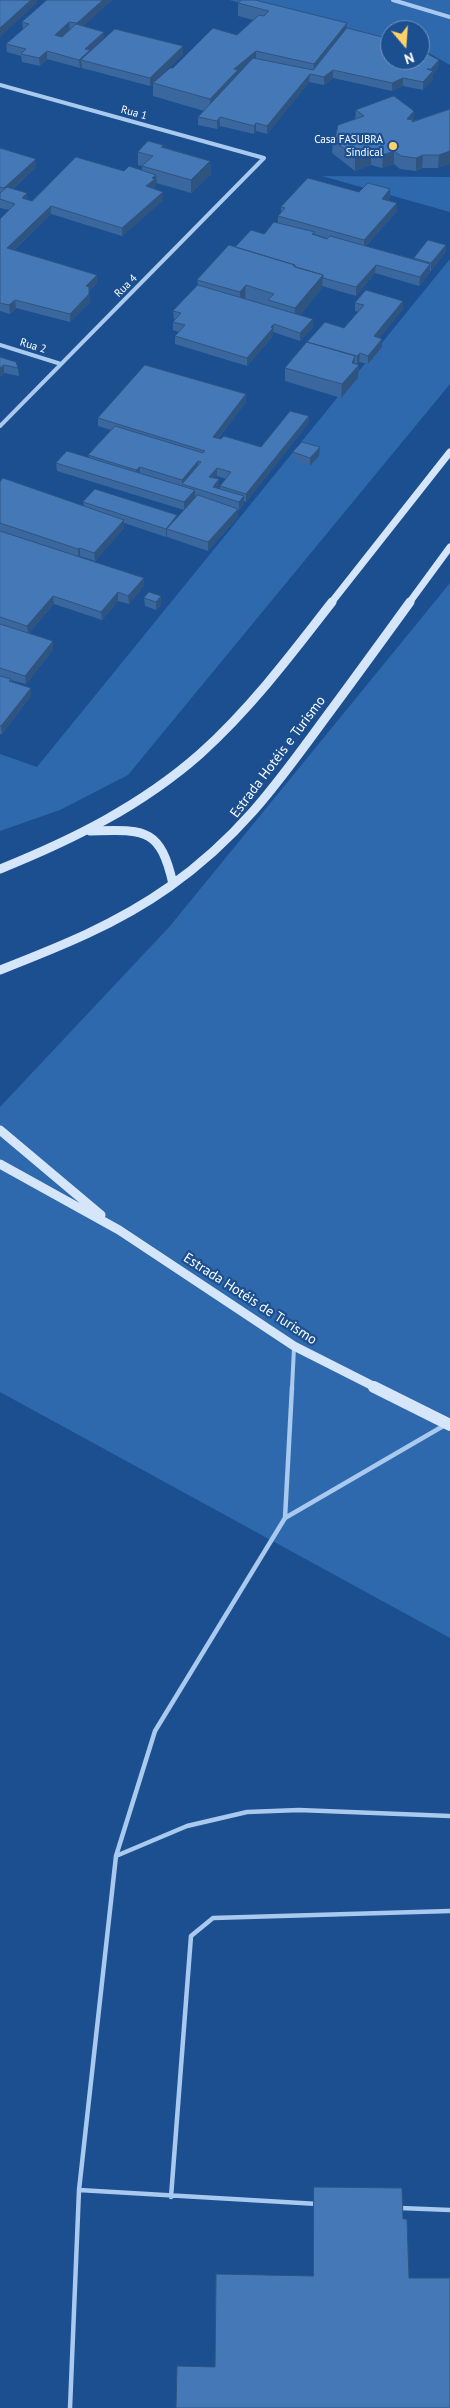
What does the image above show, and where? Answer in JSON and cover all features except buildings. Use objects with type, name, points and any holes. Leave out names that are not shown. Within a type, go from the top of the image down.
[{"type":"main road","points":[[0,869],[88,831],[135,803],[179,771],[222,734],[276,674],[450,452]]},
{"type":"main road","name":"Estrada Hotéis e Turismo","points":[[0,970],[99,929],[173,884],[223,845],[246,823],[269,795],[450,548]]},
{"type":"main road","points":[[88,831],[126,831],[145,833],[154,837],[165,854],[173,884]]},
{"type":"main road","name":"Estrada Hotéis de Turismo","points":[[0,1130],[119,1230]]},
{"type":"main road","name":"Estrada Hotéis de Turismo","points":[[0,1164],[119,1230],[294,1346],[449,1424]]},
{"type":"street","points":[[393,0],[450,17]]},
{"type":"street","name":"Rua 1","points":[[0,85],[264,158]]},
{"type":"street","name":"Rua 4","points":[[0,426],[264,158]]},
{"type":"street","name":"Rua 2","points":[[0,345],[61,364]]},
{"type":"lane","points":[[70,2408],[79,2190],[116,1856],[155,1731],[285,1518],[294,1346]]},
{"type":"lane","points":[[285,1518],[449,1424]]},
{"type":"lane","points":[[116,1856],[187,1826],[247,1812],[299,1810],[450,1816]]},
{"type":"lane","points":[[172,2197],[191,1936],[213,1918],[450,1911]]},
{"type":"lane","points":[[79,2190],[326,2205]]},
{"type":"lane","points":[[393,2208],[450,2210]]},
{"type":"shaded area","points":[[229,0],[450,0],[450,65],[430,54],[430,20],[380,20],[380,38]]},
{"type":"shaded area","points":[[322,176],[450,177],[450,212]]},
{"type":"shaded area","points":[[450,259],[450,384],[128,775],[60,810],[0,831],[0,754],[37,767]]},
{"type":"shaded area","points":[[450,583],[450,1638],[0,1392],[0,1107],[170,926]]},
{"type":"place","name":"Casa FASUBRA Sindical","points":[[393,146]]}]
